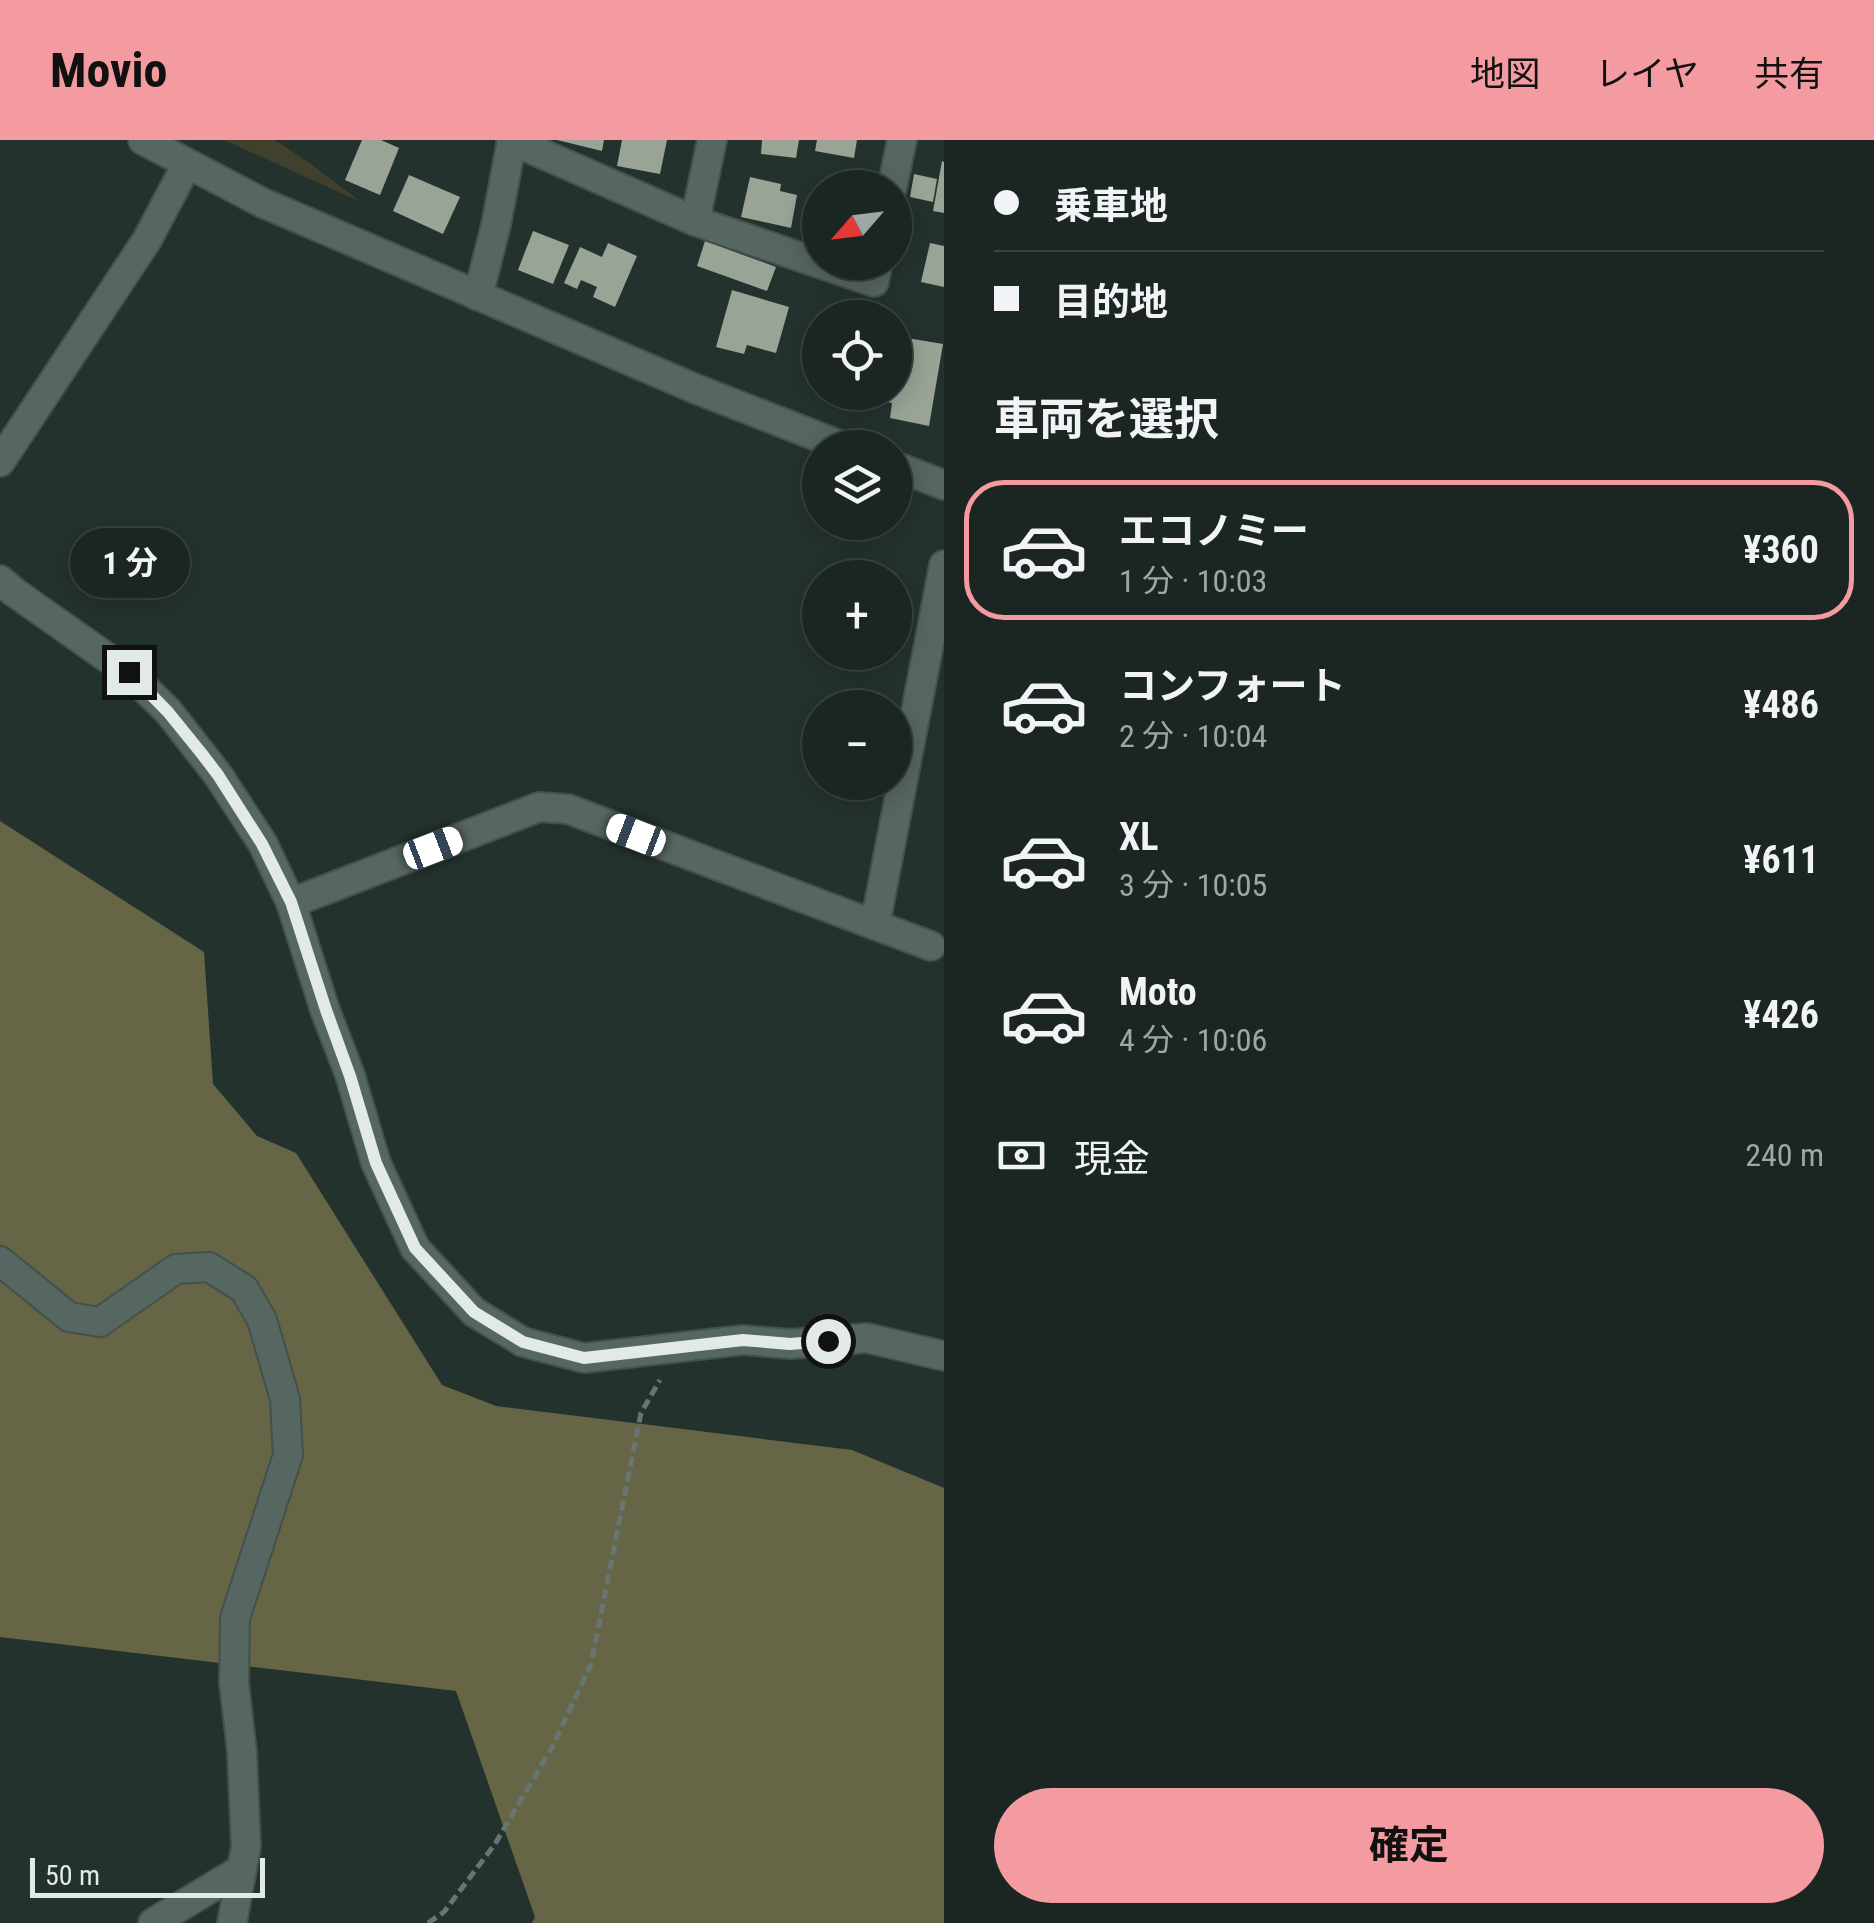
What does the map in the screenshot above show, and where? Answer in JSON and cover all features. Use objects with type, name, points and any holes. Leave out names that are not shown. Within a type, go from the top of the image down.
[{"type":"street","points":[[143,140],[263,202],[696,389],[802,430]]},
{"type":"street","points":[[478,296],[511,140],[695,221],[802,257]]},
{"type":"street","points":[[695,221],[712,140]]},
{"type":"street","points":[[896,170],[902,140]]},
{"type":"street","points":[[0,462],[147,240],[187,164]]},
{"type":"street","points":[[912,473],[944,485]]},
{"type":"street","points":[[875,925],[944,565]]},
{"type":"street","points":[[0,580],[129,672],[168,712],[218,775],[254,830],[291,902],[376,1163],[415,1248],[474,1312],[523,1342],[584,1358],[743,1340],[790,1344],[867,1338],[944,1356]]},
{"type":"street","points":[[291,902],[539,807],[568,810],[931,946]]},
{"type":"street","points":[[0,1261],[69,1317],[100,1322],[176,1269],[209,1268],[244,1289],[262,1320],[285,1399],[288,1455],[235,1618],[234,1682],[246,1847],[232,1923]]},
{"type":"street","points":[[153,1923],[242,1870]]},
{"type":"path","points":[[428,1923],[444,1912],[495,1844],[554,1744],[591,1664],[641,1413],[678,1346]]},
{"type":"green space","points":[[224,140],[275,140],[361,202]]},
{"type":"green space","points":[[0,821],[204,952],[213,1084],[257,1136],[296,1153],[442,1385],[496,1406],[852,1450],[944,1488],[944,1923],[532,1923],[535,1917],[456,1691],[0,1637]]},
{"type":"building","points":[[362,140],[381,140],[399,148],[380,195],[345,180]]},
{"type":"building","points":[[557,140],[604,140],[602,151]]},
{"type":"building","points":[[622,140],[667,140],[660,174],[617,166]]},
{"type":"building","points":[[762,140],[799,140],[796,158],[761,154]]},
{"type":"building","points":[[817,140],[857,140],[854,158],[815,151]]},
{"type":"building","points":[[944,162],[944,213],[933,211]]},
{"type":"building","points":[[914,174],[937,179],[933,202],[912,197]]},
{"type":"building","points":[[409,175],[460,197],[443,234],[393,211]]},
{"type":"building","points":[[750,177],[781,184],[780,191],[797,195],[791,228],[741,217]]},
{"type":"building","points":[[533,231],[569,245],[553,284],[518,270]]},
{"type":"building","points":[[705,241],[776,267],[767,291],[697,266]]},
{"type":"building","points":[[608,243],[637,256],[615,307],[593,297],[597,287],[581,280],[577,289],[564,283],[580,247],[602,257]]},
{"type":"building","points":[[930,243],[944,246],[944,287],[921,282]]},
{"type":"building","points":[[732,290],[789,307],[776,353],[747,345],[744,354],[716,347]]},
{"type":"building","points":[[912,339],[943,344],[929,426],[890,418],[891,410],[912,410]]},
{"type":"route","points":[[129,672],[202,754],[262,844],[291,902],[376,1163],[415,1248],[474,1312],[523,1342],[584,1358],[743,1340],[790,1344],[828,1341]]}]
